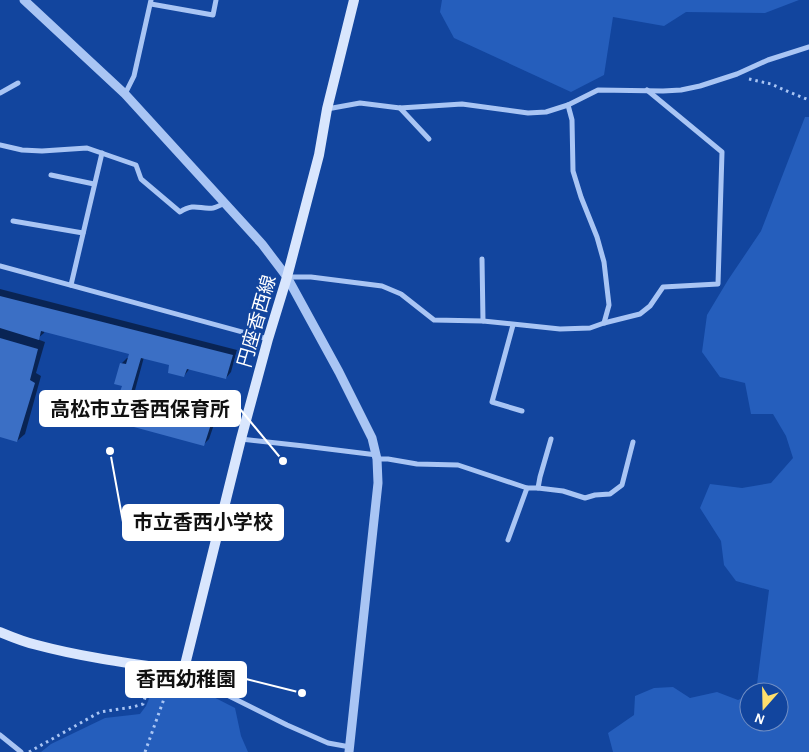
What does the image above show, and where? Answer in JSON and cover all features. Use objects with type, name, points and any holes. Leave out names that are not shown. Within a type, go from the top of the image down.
[{"type":"main road","name":"円座香西線","points":[[179,672],[319,155],[327,109],[354,0]]},
{"type":"main road","points":[[0,632],[35,645],[75,654],[179,672]]},
{"type":"street","points":[[24,0],[125,94],[262,244],[287,277],[339,372],[372,438],[377,457],[378,483],[374,529],[349,750],[296,729],[179,672]]},
{"type":"street","points":[[125,94],[134,76],[151,2],[213,15],[216,0]]},
{"type":"street","points":[[327,109],[360,103],[400,108],[462,104],[528,113],[546,112],[568,106],[598,90],[663,91],[700,86],[737,74],[768,60],[809,47]]},
{"type":"street","points":[[0,93],[18,83]]},
{"type":"street","points":[[287,277],[311,277],[382,286],[401,294],[434,320],[560,329],[590,328],[640,314],[650,306],[663,287],[718,284],[722,152],[647,90]]},
{"type":"street","points":[[568,106],[572,120],[573,171],[604,262],[609,305],[604,323]]},
{"type":"street","points":[[400,108],[429,139]]},
{"type":"street","points":[[0,145],[22,150],[42,151],[87,148],[136,165],[141,179],[180,212],[186,208],[197,206],[212,208],[225,203]]},
{"type":"street","points":[[71,285],[102,153]]},
{"type":"street","points":[[51,175],[94,184]]},
{"type":"street","points":[[13,221],[83,233]]},
{"type":"street","points":[[482,259],[483,322]]},
{"type":"street","points":[[0,266],[268,339]]},
{"type":"street","points":[[513,325],[492,402],[522,411]]},
{"type":"street","points":[[241,439],[417,464],[458,465],[527,488],[563,492],[585,498],[610,494],[622,485],[633,442]]},
{"type":"street","points":[[538,488],[551,439]]},
{"type":"street","points":[[508,540],[527,488]]},
{"type":"street","points":[[0,735],[21,752]]},
{"type":"path","points":[[737,74],[744,78],[771,84],[809,100]]},
{"type":"path","points":[[28,752],[100,712],[143,704],[154,667]]},
{"type":"path","points":[[145,752],[179,672]]},
{"type":"shaded area","points":[[442,0],[799,0],[765,13],[686,12],[664,26],[613,17],[604,75],[571,92],[454,38],[440,12]]},
{"type":"shaded area","points":[[805,117],[809,117],[809,752],[613,752],[608,733],[634,715],[635,696],[654,688],[673,687],[690,698],[717,692],[739,700],[739,732],[789,732],[789,682],[757,682],[769,590],[736,581],[724,565],[721,541],[700,508],[710,484],[742,488],[771,483],[793,458],[786,436],[773,414],[751,414],[745,383],[720,377],[702,352],[707,315],[761,231]]},
{"type":"shaded area","points":[[158,677],[190,685],[235,708],[241,736],[248,752],[41,752],[51,744],[105,718],[140,714],[146,706]]},
{"type":"building","points":[[0,296],[233,355],[226,379],[187,369],[184,377],[168,373],[169,365],[141,358],[129,399],[212,421],[204,446],[97,417],[104,396],[117,400],[122,386],[114,384],[120,363],[126,364],[129,354],[41,331],[39,340],[0,328]]},
{"type":"building","points":[[0,338],[38,349],[30,380],[35,383],[17,442],[0,437]]},
{"type":"place","name":"市立香西小学校","points":[[110,451]]},
{"type":"place","name":"高松市立香西保育所","points":[[283,461]]},
{"type":"place","name":"香西幼稚園","points":[[302,693]]}]
